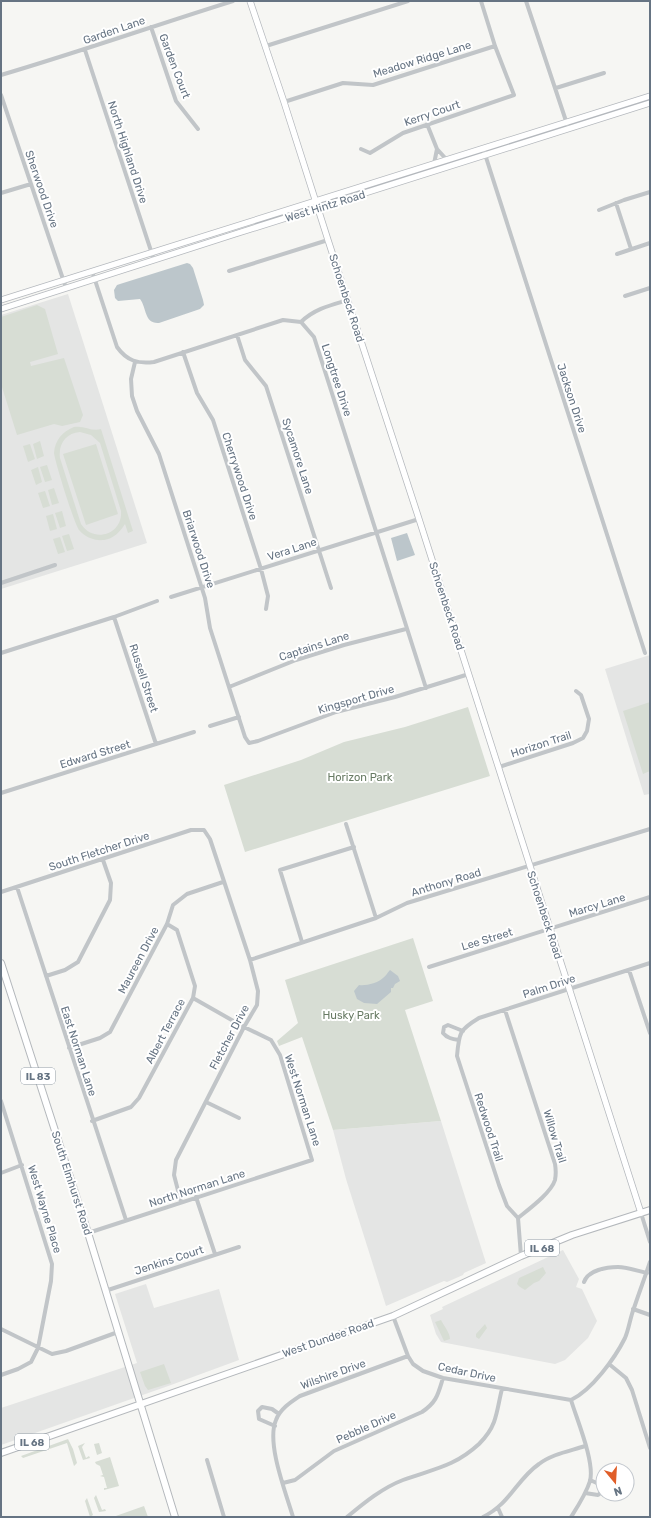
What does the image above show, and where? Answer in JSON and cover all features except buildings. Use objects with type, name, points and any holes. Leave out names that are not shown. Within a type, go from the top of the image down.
[{"type":"main road","name":"Schoenbeck Road","points":[[250,1],[266,46],[419,519],[641,1213]]},
{"type":"main road","name":"West Hintz Road","points":[[1,300],[650,96]]},
{"type":"main road","name":"West Hintz Road","points":[[1,309],[650,103]]},
{"type":"main road","name":"South Elmhurst Road","points":[[1,963],[88,1233],[140,1404]]},
{"type":"main road","name":"West Dundee Road","points":[[1,1453],[393,1316],[521,1256],[572,1235],[650,1210]]},
{"type":"main road","name":"IL 83","points":[[140,1404],[175,1517]]},
{"type":"street","name":"Garden Lane","points":[[1,75],[85,50],[151,27],[234,1]]},
{"type":"street","points":[[266,46],[408,1]]},
{"type":"street","points":[[481,1],[495,46]]},
{"type":"street","points":[[526,1],[569,129]]},
{"type":"street","name":"Garden Court","points":[[151,27],[176,100],[198,129]]},
{"type":"street","name":"Kerry Court","points":[[360,149],[370,153],[403,133],[514,95],[495,46]]},
{"type":"street","name":"Meadow Ridge Lane","points":[[284,102],[343,82],[373,85],[495,46]]},
{"type":"street","name":"North Highland Drive","points":[[85,50],[154,260]]},
{"type":"street","points":[[556,88],[604,73]]},
{"type":"street","name":"Sherwood Drive","points":[[1,95],[66,288]]},
{"type":"street","points":[[427,124],[437,149],[447,160]]},
{"type":"street","name":"Jackson Drive","points":[[483,148],[645,653]]},
{"type":"street","points":[[434,164],[437,149]]},
{"type":"street","points":[[1,193],[31,184]]},
{"type":"street","points":[[599,210],[650,192]]},
{"type":"street","points":[[616,203],[631,249]]},
{"type":"street","points":[[229,271],[328,240]]},
{"type":"street","points":[[617,254],[650,243]]},
{"type":"street","points":[[92,271],[117,347],[124,356],[135,362],[154,362],[283,320],[301,322],[316,310],[348,300]]},
{"type":"street","points":[[625,296],[650,288]]},
{"type":"street","name":"Longtree Drive","points":[[301,322],[314,337],[426,688]]},
{"type":"street","name":"Sycamore Lane","points":[[237,335],[245,360],[266,386],[331,588]]},
{"type":"street","name":"Cherrywood Drive","points":[[184,352],[197,392],[213,420],[268,596],[266,609]]},
{"type":"street","name":"Briarwood Drive","points":[[135,362],[131,391],[137,411],[158,450],[205,598],[210,628],[245,737],[249,743]]},
{"type":"street","name":"Vera Lane","points":[[171,597],[419,519]]},
{"type":"street","points":[[1,582],[55,565]]},
{"type":"street","points":[[1,653],[114,617],[157,601]]},
{"type":"street","name":"Russell Street","points":[[114,617],[156,744]]},
{"type":"street","name":"Captains Lane","points":[[229,687],[296,660],[344,645],[406,629]]},
{"type":"street","name":"Kingsport Drive","points":[[249,743],[336,712],[426,688],[469,674]]},
{"type":"street","name":"Horizon Trail","points":[[499,767],[573,743],[583,738],[587,731],[589,720],[582,695],[576,691]]},
{"type":"street","points":[[210,726],[239,717]]},
{"type":"street","name":"Edward Street","points":[[1,793],[194,732]]},
{"type":"street","points":[[346,824],[376,918]]},
{"type":"street","name":"Anthony Road","points":[[250,960],[376,918],[407,903],[650,829]]},
{"type":"street","name":"South Fletcher Drive","points":[[1,892],[103,860],[191,830],[204,830]]},
{"type":"street","name":"Fletcher Drive","points":[[181,1202],[174,1175],[176,1160],[244,1027],[257,1005],[258,991],[250,960],[210,839],[204,830]]},
{"type":"street","points":[[302,942],[280,870],[354,847]]},
{"type":"street","points":[[46,976],[65,970],[78,962],[110,900],[111,883],[103,860]]},
{"type":"street","name":"Maureen Drive","points":[[69,1048],[100,1038],[110,1032],[167,924],[173,905],[187,894],[223,882]]},
{"type":"street","name":"East Norman Lane","points":[[17,887],[92,1121],[126,1220]]},
{"type":"street","name":"Marcy Lane","points":[[550,929],[650,898]]},
{"type":"street","name":"Albert Terrace","points":[[92,1121],[131,1107],[139,1098],[193,998],[195,986],[177,930],[167,924]]},
{"type":"street","name":"Lee Street","points":[[429,967],[550,929]]},
{"type":"street","name":"Palm Drive","points":[[459,1038],[467,1025],[479,1018],[650,963]]},
{"type":"street","points":[[629,970],[650,1033]]},
{"type":"street","name":"West Norman Lane","points":[[193,998],[244,1027],[271,1040],[280,1055],[312,1160]]},
{"type":"street","name":"Willow Trail","points":[[505,1010],[555,1164],[556,1173],[550,1190],[518,1218]]},
{"type":"street","points":[[459,1038],[449,1038],[445,1036],[442,1033],[444,1027],[448,1025],[463,1031]]},
{"type":"street","name":"Redwood Trail","points":[[459,1038],[457,1056],[499,1186],[507,1206],[518,1218]]},
{"type":"street","name":"West Wayne Place","points":[[1,1101],[52,1264],[52,1281],[38,1348]]},
{"type":"street","points":[[206,1102],[239,1118]]},
{"type":"street","name":"North Norman Lane","points":[[88,1233],[312,1160]]},
{"type":"street","points":[[1,1173],[22,1165]]},
{"type":"street","points":[[196,1197],[215,1254]]},
{"type":"street","points":[[641,1213],[650,1242]]},
{"type":"street","points":[[518,1218],[521,1256]]},
{"type":"street","name":"Jenkins Court","points":[[105,1291],[239,1247]]},
{"type":"street","points":[[571,1517],[585,1493],[590,1480],[591,1465],[571,1400],[578,1397],[602,1374],[626,1337],[633,1309],[650,1262]]},
{"type":"street","points":[[584,1282],[585,1278],[598,1270],[619,1267],[646,1273]]},
{"type":"street","points":[[633,1309],[650,1315]]},
{"type":"street","name":"Cedar Drive","points":[[393,1316],[408,1356],[413,1364],[422,1370],[443,1378],[571,1400]]},
{"type":"street","points":[[1,1329],[52,1354],[66,1352],[118,1332]]},
{"type":"street","points":[[1,1375],[18,1369],[31,1362],[38,1348]]},
{"type":"street","name":"Wilshire Drive","points":[[293,1517],[273,1444],[274,1426],[285,1406],[300,1396],[408,1356]]},
{"type":"street","points":[[609,1364],[626,1378],[632,1390],[650,1448]]},
{"type":"street","name":"Pebble Drive","points":[[283,1483],[295,1480],[334,1451],[422,1412],[431,1406],[437,1398],[443,1378]]},
{"type":"street","points":[[347,1517],[365,1502],[402,1480],[450,1465],[471,1452],[484,1439],[494,1422],[502,1389]]},
{"type":"street","points":[[274,1426],[259,1419],[258,1411],[262,1407],[280,1414]]},
{"type":"street","points":[[486,1516],[498,1508],[539,1463],[556,1455],[585,1446]]},
{"type":"street","points":[[207,1460],[224,1517]]},
{"type":"street","points":[[590,1480],[595,1482]]},
{"type":"street","points":[[585,1493],[595,1495]]},
{"type":"street","points":[[498,1508],[502,1517]]},
{"type":"shaded area","points":[[187,263],[193,268],[203,300],[204,305],[200,309],[159,323],[154,323],[146,315],[140,299],[118,301],[115,298],[114,290],[117,285]]},
{"type":"shaded area","points":[[68,294],[147,543],[1,589],[1,315]]},
{"type":"shaded area","points":[[407,533],[415,555],[397,561],[391,538]]},
{"type":"shaded area","points":[[650,655],[650,794],[644,795],[605,669]]},
{"type":"shaded area","points":[[390,970],[398,976],[400,981],[395,984],[393,988],[391,988],[391,992],[377,1004],[364,1003],[357,999],[354,991],[359,985],[375,983],[384,977]]},
{"type":"shaded area","points":[[441,1121],[486,1263],[447,1282],[444,1281],[386,1306],[346,1179],[333,1130]]},
{"type":"shaded area","points":[[563,1250],[579,1279],[576,1287],[582,1289],[597,1321],[588,1338],[565,1360],[555,1364],[441,1342],[436,1334],[430,1315],[443,1309],[442,1307]]},
{"type":"shaded area","points":[[146,1284],[154,1308],[219,1289],[239,1360],[1,1445],[1,1408],[137,1363],[115,1294]]},
{"type":"green space","points":[[37,305],[45,309],[58,354],[30,362],[31,366],[64,358],[83,415],[80,422],[62,426],[54,424],[17,435],[1,384],[1,317]]},
{"type":"green space","points":[[74,427],[81,427],[94,430],[101,429],[133,531],[128,533],[125,524],[113,537],[97,540],[84,535],[79,530],[65,492],[54,453],[56,444],[60,437]],"holes":[[[80,432],[91,435],[100,443],[121,511],[117,526],[107,534],[100,535],[93,534],[81,524],[60,458],[60,448],[67,437]]]},
{"type":"green space","points":[[40,441],[44,456],[37,459],[33,444]]},
{"type":"green space","points":[[30,444],[35,459],[28,462],[23,446]]},
{"type":"green space","points":[[96,444],[118,514],[86,525],[63,454]]},
{"type":"green space","points":[[47,465],[52,480],[45,482],[40,467]]},
{"type":"green space","points":[[38,467],[42,482],[36,485],[31,470]]},
{"type":"green space","points":[[54,488],[59,503],[52,505],[48,490]]},
{"type":"green space","points":[[45,491],[50,506],[43,508],[38,493]]},
{"type":"green space","points":[[62,511],[66,526],[60,528],[55,513]]},
{"type":"green space","points":[[53,514],[57,529],[50,531],[46,516]]},
{"type":"green space","points":[[69,534],[74,549],[67,551],[62,536]]},
{"type":"green space","points":[[60,537],[65,552],[58,554],[53,539]]},
{"type":"green space","points":[[650,702],[650,771],[643,774],[623,711]]},
{"type":"green space","name":"Horizon Park","points":[[468,707],[490,776],[245,852],[224,785],[301,760],[344,742],[405,727]]},
{"type":"green space","name":"Husky Park","points":[[413,938],[433,1001],[405,1010],[441,1121],[333,1130],[302,1037],[279,1046],[277,1041],[298,1023],[285,980]]},
{"type":"green space","points":[[543,1267],[546,1273],[539,1281],[525,1290],[517,1284],[519,1278]]},
{"type":"green space","points":[[441,1320],[450,1337],[450,1339],[444,1341],[435,1322]]},
{"type":"green space","points":[[485,1324],[487,1328],[479,1339],[476,1337],[476,1334]]},
{"type":"green space","points":[[164,1364],[171,1383],[148,1390],[140,1372]]},
{"type":"green space","points":[[68,1439],[77,1463],[74,1466],[67,1443],[23,1458],[21,1456]]},
{"type":"green space","points":[[85,1443],[82,1447],[86,1458],[89,1456],[90,1458],[83,1460],[78,1446]]},
{"type":"green space","points":[[99,1443],[102,1453],[97,1455],[94,1444]]},
{"type":"green space","points":[[110,1457],[119,1486],[104,1490],[104,1488],[107,1488],[104,1477],[100,1476],[103,1475],[100,1466],[95,1462]]},
{"type":"green space","points":[[96,1495],[102,1510],[105,1509],[106,1511],[99,1512],[94,1498]]},
{"type":"green space","points":[[87,1498],[93,1515],[90,1517],[85,1501]]},
{"type":"green space","points":[[144,1506],[148,1517],[113,1517]]}]
